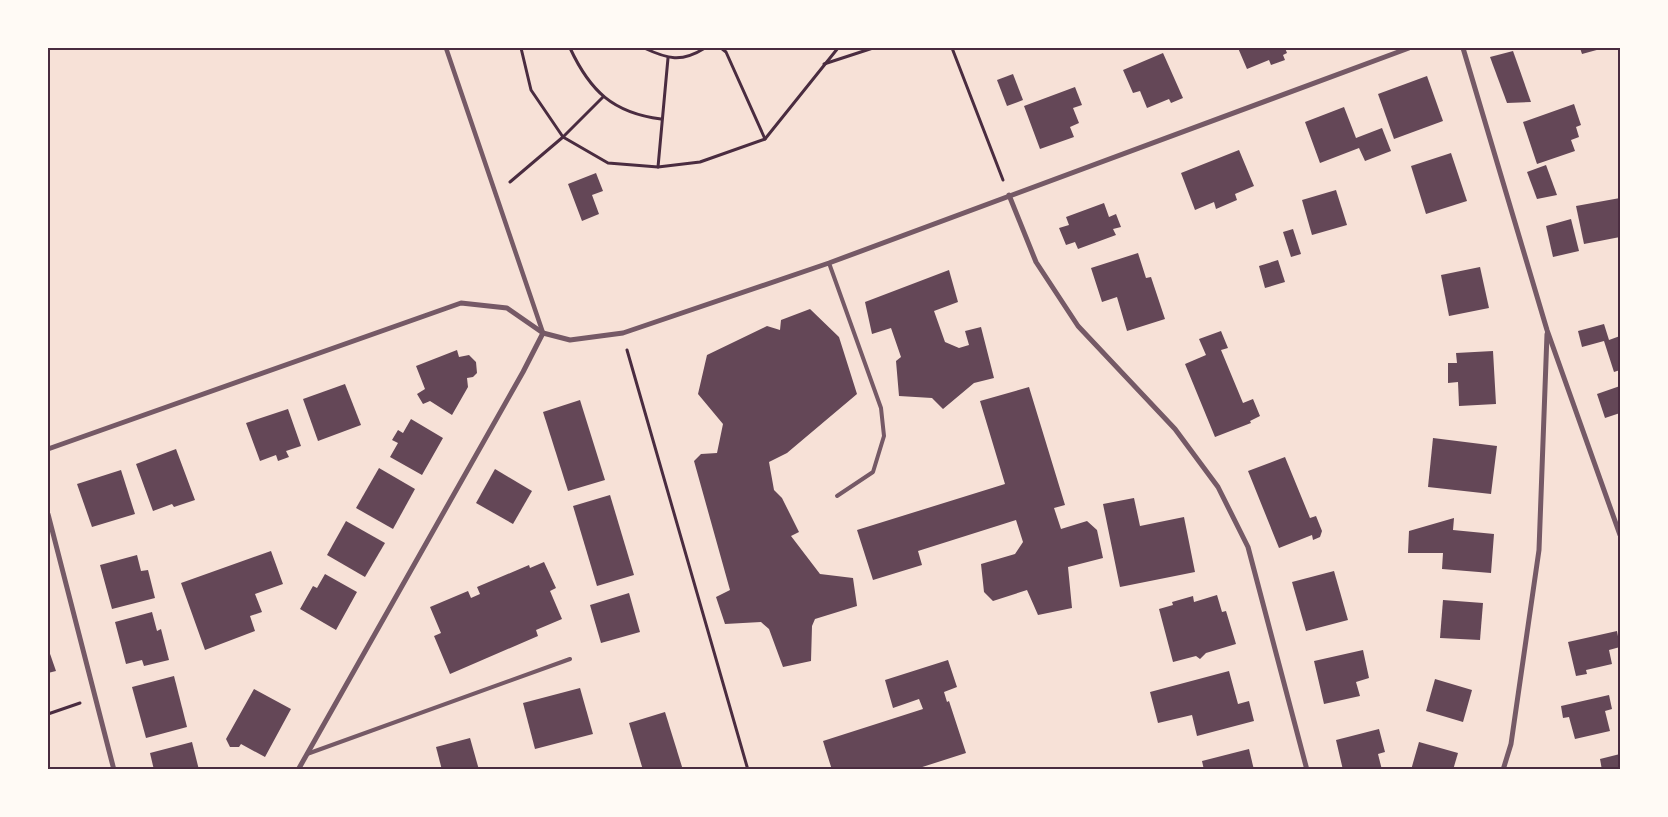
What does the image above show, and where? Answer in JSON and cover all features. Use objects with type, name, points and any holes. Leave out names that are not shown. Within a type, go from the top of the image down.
[{"type":"street","points":[[298,770],[523,372],[543,333],[446,48]]},
{"type":"street","points":[[48,449],[461,303],[507,308],[543,333],[570,340],[623,333],[829,263],[1409,48]]},
{"type":"street","points":[[1462,48],[1547,330],[1620,535]]},
{"type":"street","points":[[1009,195],[1036,262],[1078,326],[1175,429],[1218,487],[1248,548],[1307,770]]},
{"type":"street","points":[[1503,770],[1511,744],[1540,550],[1547,330]]},
{"type":"street","points":[[48,514],[114,770]]},
{"type":"lane","points":[[829,263],[881,408],[884,436],[873,472],[837,496]]},
{"type":"lane","points":[[307,754],[570,659]]},
{"type":"path","points":[[521,48],[531,90],[563,137],[608,163],[658,167],[700,162],[765,139],[838,48]]},
{"type":"path","points":[[570,48],[582,74],[603,97],[639,116],[661,119]]},
{"type":"path","points":[[644,48],[668,58],[692,56],[705,48]]},
{"type":"path","points":[[721,48],[726,52],[765,139]]},
{"type":"path","points":[[824,64],[873,48]]},
{"type":"path","points":[[952,48],[1009,195]]},
{"type":"path","points":[[658,167],[668,58]]},
{"type":"path","points":[[496,194],[563,137],[603,97]]},
{"type":"path","points":[[623,333],[748,770]]},
{"type":"path","points":[[48,714],[96,698]]},
{"type":"building","points":[[1238,48],[1285,48],[1287,53],[1283,55],[1285,60],[1271,65],[1269,60],[1247,69]]},
{"type":"building","points":[[1580,48],[1604,48],[1582,54]]},
{"type":"building","points":[[1513,51],[1531,102],[1507,103],[1490,57]]},
{"type":"building","points":[[1163,53],[1183,98],[1171,103],[1169,99],[1147,108],[1140,91],[1133,93],[1123,70]]},
{"type":"building","points":[[1013,74],[1023,100],[1007,106],[997,80]]},
{"type":"building","points":[[1427,76],[1443,121],[1394,139],[1378,94]]},
{"type":"building","points":[[1075,87],[1082,105],[1073,108],[1079,123],[1070,127],[1074,137],[1040,149],[1024,106]]},
{"type":"building","points":[[1574,104],[1581,125],[1576,127],[1579,137],[1571,140],[1575,151],[1537,164],[1523,122]]},
{"type":"building","points":[[1344,107],[1356,138],[1382,128],[1391,151],[1365,161],[1359,148],[1320,163],[1305,122]]},
{"type":"building","points":[[1239,150],[1254,186],[1235,194],[1237,200],[1216,209],[1214,202],[1195,210],[1181,173]]},
{"type":"building","points":[[1451,153],[1467,201],[1426,214],[1411,166]]},
{"type":"building","points":[[1546,165],[1557,195],[1537,199],[1527,172]]},
{"type":"building","points":[[596,173],[603,191],[592,195],[599,214],[582,221],[568,184]]},
{"type":"building","points":[[1336,190],[1347,225],[1312,235],[1302,200]]},
{"type":"building","points":[[1620,198],[1620,237],[1584,244],[1576,206]]},
{"type":"building","points":[[1104,203],[1109,217],[1116,214],[1121,227],[1113,229],[1116,235],[1078,249],[1075,242],[1066,245],[1059,228],[1069,225],[1066,217]]},
{"type":"building","points":[[1571,219],[1579,251],[1553,257],[1546,226]]},
{"type":"building","points":[[1293,229],[1301,254],[1291,257],[1283,232]]},
{"type":"building","points":[[1138,253],[1146,278],[1151,277],[1165,319],[1127,331],[1117,297],[1102,302],[1091,268]]},
{"type":"building","points":[[1278,260],[1285,282],[1265,288],[1259,266]]},
{"type":"building","points":[[1480,267],[1489,308],[1449,316],[1441,275]]},
{"type":"building","points":[[949,270],[958,302],[934,311],[945,342],[959,348],[969,345],[965,331],[981,327],[994,378],[974,383],[943,409],[932,398],[899,396],[896,361],[901,357],[891,328],[872,334],[865,302]]},
{"type":"building","points":[[810,309],[839,337],[857,394],[787,453],[769,462],[774,490],[782,498],[799,532],[791,536],[820,574],[853,578],[857,606],[815,619],[812,626],[811,661],[783,667],[769,629],[761,622],[725,624],[716,597],[730,590],[694,461],[701,454],[717,453],[723,424],[698,394],[707,355],[767,326],[780,330],[781,320]]},
{"type":"building","points":[[1604,324],[1609,340],[1620,336],[1620,370],[1614,372],[1604,341],[1582,347],[1578,331]]},
{"type":"building","points":[[1221,331],[1228,348],[1221,350],[1243,403],[1253,399],[1260,416],[1250,421],[1251,423],[1215,437],[1185,364],[1206,355],[1199,339]]},
{"type":"building","points":[[457,350],[459,357],[469,355],[476,362],[477,373],[473,377],[467,378],[468,387],[452,415],[430,401],[423,404],[417,394],[425,389],[416,366]]},
{"type":"building","points":[[1493,351],[1496,404],[1459,406],[1458,382],[1448,383],[1448,363],[1457,363],[1456,353]]},
{"type":"building","points":[[345,384],[361,425],[318,441],[303,399]]},
{"type":"building","points":[[1620,386],[1620,413],[1605,418],[1597,394]]},
{"type":"building","points":[[1029,387],[1065,505],[1054,508],[1061,529],[1087,521],[1097,530],[1103,558],[1068,567],[1072,608],[1038,615],[1027,590],[993,601],[984,592],[981,564],[1015,554],[1023,542],[1016,520],[918,551],[922,565],[873,580],[857,530],[1005,484],[980,401]]},
{"type":"building","points":[[580,400],[605,480],[568,491],[543,412]]},
{"type":"building","points":[[288,409],[301,446],[286,451],[289,457],[278,461],[276,455],[260,461],[246,423]]},
{"type":"building","points":[[411,419],[443,438],[422,475],[390,457],[398,443],[392,440],[398,430],[403,433]]},
{"type":"building","points":[[1433,438],[1497,446],[1491,494],[1428,487]]},
{"type":"building","points":[[176,449],[195,500],[174,507],[172,504],[153,511],[136,464]]},
{"type":"building","points":[[1285,457],[1310,518],[1316,516],[1322,531],[1320,537],[1313,540],[1312,535],[1279,548],[1248,471]]},
{"type":"building","points":[[379,468],[415,489],[393,529],[356,508]]},
{"type":"building","points":[[495,469],[532,491],[513,524],[476,503]]},
{"type":"building","points":[[121,470],[135,514],[92,527],[77,484]]},
{"type":"building","points":[[610,495],[634,575],[597,586],[573,506]]},
{"type":"building","points":[[1134,498],[1140,526],[1184,517],[1195,572],[1120,587],[1103,504]]},
{"type":"building","points":[[1454,518],[1453,530],[1494,534],[1491,573],[1442,569],[1443,553],[1408,553],[1409,531]]},
{"type":"building","points":[[346,521],[385,543],[365,577],[327,555]]},
{"type":"building","points":[[271,551],[283,584],[255,594],[262,612],[250,616],[255,631],[205,650],[181,583]]},
{"type":"building","points":[[137,555],[141,571],[148,570],[155,598],[112,609],[100,565]]},
{"type":"building","points":[[544,562],[556,588],[550,591],[562,619],[536,630],[538,636],[450,674],[434,636],[441,633],[430,607],[468,591],[471,598],[480,594],[477,587],[529,565],[530,568]]},
{"type":"building","points":[[1334,571],[1348,620],[1306,631],[1292,582]]},
{"type":"building","points":[[325,574],[357,592],[336,630],[300,609],[313,586],[317,588]]},
{"type":"building","points":[[629,593],[640,632],[601,643],[590,605]]},
{"type":"building","points":[[1217,595],[1222,612],[1226,611],[1236,644],[1206,653],[1200,659],[1196,656],[1173,662],[1159,609],[1173,605],[1172,602],[1193,596],[1194,602]]},
{"type":"building","points":[[1443,600],[1483,603],[1480,640],[1440,638]]},
{"type":"building","points":[[152,612],[157,631],[161,629],[169,660],[144,666],[142,660],[126,664],[115,622]]},
{"type":"building","points":[[1617,631],[1620,647],[1609,650],[1612,664],[1586,670],[1587,674],[1576,676],[1568,642]]},
{"type":"building","points":[[48,648],[56,671],[48,673]]},
{"type":"building","points":[[1363,650],[1369,678],[1356,682],[1360,696],[1324,704],[1314,661]]},
{"type":"building","points":[[948,660],[957,687],[944,692],[947,702],[949,701],[966,753],[913,770],[832,770],[823,741],[923,709],[919,699],[893,708],[885,680]]},
{"type":"building","points":[[1229,671],[1238,704],[1249,701],[1254,721],[1197,736],[1192,715],[1158,723],[1150,692]]},
{"type":"building","points":[[174,676],[187,727],[146,738],[132,687]]},
{"type":"building","points":[[1435,679],[1472,690],[1463,722],[1426,711]]},
{"type":"building","points":[[580,688],[593,734],[535,749],[523,703]]},
{"type":"building","points":[[254,689],[291,709],[265,757],[241,744],[239,747],[230,747],[226,739]]},
{"type":"building","points":[[1609,695],[1612,709],[1605,711],[1610,731],[1575,739],[1569,717],[1563,718],[1561,706]]},
{"type":"building","points":[[665,712],[683,770],[643,770],[629,723]]},
{"type":"building","points":[[1379,729],[1385,752],[1378,754],[1382,770],[1343,770],[1336,740]]},
{"type":"building","points":[[470,738],[479,770],[442,770],[436,747]]},
{"type":"building","points":[[192,742],[199,770],[154,770],[150,753]]},
{"type":"building","points":[[1419,742],[1458,753],[1453,770],[1411,770]]},
{"type":"building","points":[[1249,749],[1254,770],[1204,770],[1202,761]]},
{"type":"building","points":[[1620,754],[1620,770],[1602,770],[1600,759]]}]
